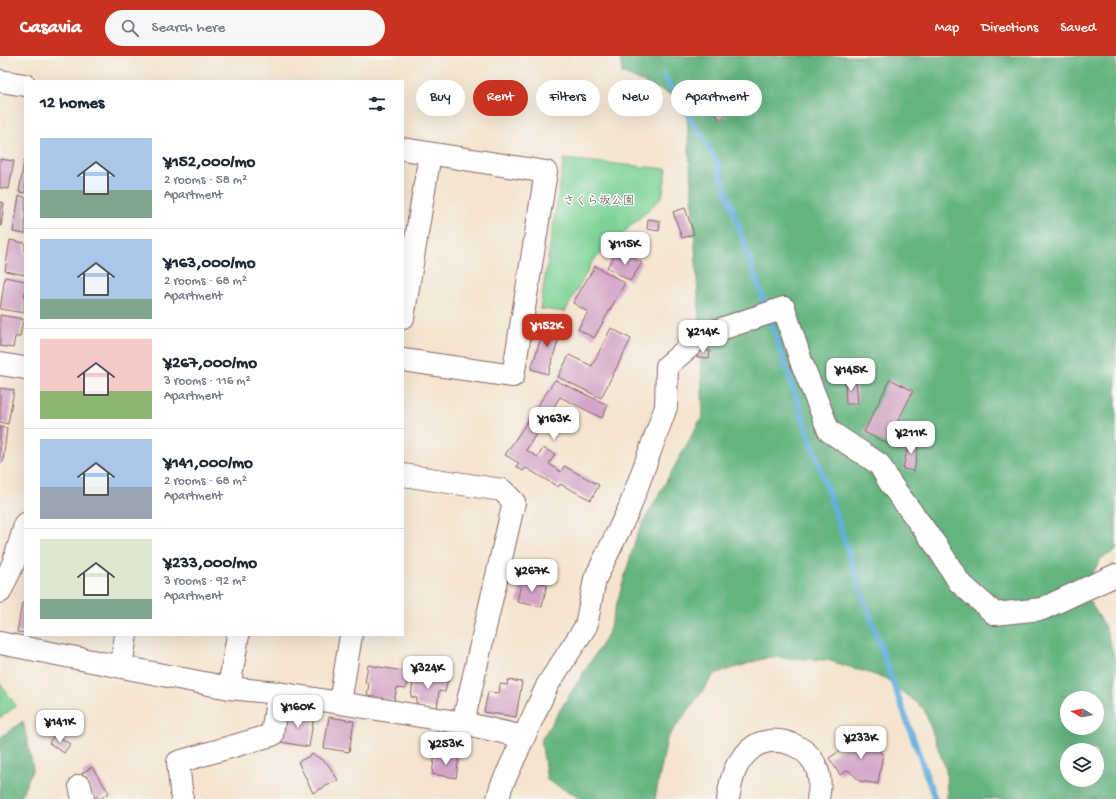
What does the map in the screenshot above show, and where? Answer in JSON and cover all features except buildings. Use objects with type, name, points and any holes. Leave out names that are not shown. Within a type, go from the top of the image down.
[{"type":"street","points":[[0,81],[24,85]]},
{"type":"street","points":[[404,149],[546,172],[514,376],[404,360]]},
{"type":"street","points":[[404,312],[430,154]]},
{"type":"street","points":[[498,799],[501,787],[548,684],[586,626],[595,579],[629,509],[666,407],[667,366],[703,335],[784,308],[801,361],[829,430],[879,464],[890,482],[938,548],[959,582],[995,614],[1042,609],[1085,588],[1116,576]]},
{"type":"street","points":[[0,364],[24,368]]},
{"type":"street","points":[[404,475],[502,490],[514,502],[463,723]]},
{"type":"street","points":[[0,592],[13,564],[24,529]]},
{"type":"street","points":[[121,667],[126,636]]},
{"type":"street","points":[[229,688],[238,636]]},
{"type":"street","points":[[340,703],[351,636]]},
{"type":"street","points":[[0,643],[229,688],[278,693],[463,723],[524,737]]},
{"type":"street","points":[[182,799],[178,762],[272,735],[278,693]]},
{"type":"street","points":[[728,799],[733,773],[738,763],[760,743],[778,742],[789,743],[800,748],[817,767],[820,776],[818,799]]},
{"type":"green space","points":[[620,56],[1116,56],[1116,551],[1101,558],[1083,591],[1105,626],[1116,662],[1116,799],[947,799],[946,770],[924,709],[885,678],[827,660],[769,657],[715,674],[667,739],[655,799],[581,799],[547,780],[541,740],[608,634],[637,534],[703,415],[698,295],[687,116],[762,116],[762,80],[671,80],[671,94],[663,91],[663,80],[638,80],[622,73]]},
{"type":"green space","name":"さくら坂公園","points":[[564,159],[667,169],[662,197],[593,261],[565,312],[540,309]]},
{"type":"green space","points":[[0,683],[16,706],[0,718]]},
{"type":"green space","points":[[23,721],[33,768],[20,799],[0,799],[0,738]]},
{"type":"waterway","points":[[664,76],[716,160],[885,660],[935,799]]}]
